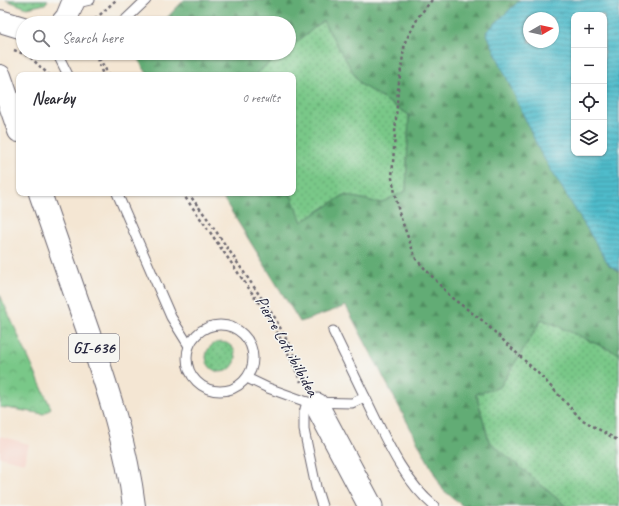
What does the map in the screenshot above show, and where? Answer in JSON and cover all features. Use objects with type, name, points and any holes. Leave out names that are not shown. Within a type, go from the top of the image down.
[{"type":"main road","points":[[68,16],[79,1]]},
{"type":"main road","points":[[0,21],[16,26]]},
{"type":"main road","points":[[0,76],[16,122]]},
{"type":"main road","name":"GI-636","points":[[41,196],[98,360],[117,420],[126,453],[134,506]]},
{"type":"street","name":"Pierre Loti ibilbidea","points":[[313,402],[373,506]]},
{"type":"lane","points":[[129,16],[146,0]]},
{"type":"lane","points":[[61,60],[67,72]]},
{"type":"lane","points":[[118,196],[171,317],[189,346]]},
{"type":"lane","points":[[214,325],[226,325],[236,329],[246,336],[252,346],[254,357],[252,368],[247,378],[240,385],[231,390],[220,392],[210,390],[200,385],[193,377],[188,367],[187,357],[189,346],[195,336],[204,329],[214,325]]},
{"type":"lane","points":[[333,332],[397,461],[414,485],[434,506]]},
{"type":"lane","points":[[247,378],[268,388],[313,402],[352,403],[365,397]]},
{"type":"lane","points":[[313,402],[304,413],[304,430],[316,487],[322,506]]},
{"type":"lane","name":"Pierre Loti ibilbidea","points":[[313,402],[362,506]]},
{"type":"path","points":[[99,16],[116,0]]},
{"type":"path","points":[[432,0],[418,16],[405,42],[398,89],[392,178],[399,213],[416,259],[452,298],[483,321],[544,378],[581,419],[619,441]]},
{"type":"path","points":[[7,48],[16,51]]},
{"type":"path","points":[[33,60],[46,72]]},
{"type":"path","points":[[98,60],[102,72]]},
{"type":"path","points":[[99,60],[107,72]]},
{"type":"path","points":[[184,196],[270,319],[301,382],[313,402]]},
{"type":"path","name":"Pierre Loti ibilbidea","points":[[190,196],[275,318],[293,352],[313,402]]},
{"type":"shaded area","points":[[0,436],[29,444],[24,463],[0,457]]},
{"type":"green space","points":[[6,0],[48,0],[45,4],[27,8]]},
{"type":"green space","points":[[184,0],[520,0],[486,32],[609,265],[619,271],[619,354],[542,319],[500,387],[476,394],[489,441],[566,506],[463,506],[443,490],[346,306],[300,322],[222,196],[291,196],[302,222],[344,195],[380,203],[406,191],[409,115],[360,84],[323,21],[296,42],[296,16],[169,16]]},
{"type":"green space","points":[[323,21],[360,84],[409,115],[406,191],[380,203],[344,195],[302,222],[291,196],[296,196],[296,72],[258,72],[273,60],[296,60],[296,42]]},
{"type":"green space","points":[[138,60],[273,60],[258,72],[146,72]]},
{"type":"green space","points":[[0,295],[51,408],[44,414],[0,407]]},
{"type":"green space","points":[[542,319],[619,354],[619,506],[566,506],[489,441],[476,393],[500,387]]},
{"type":"green space","points":[[221,342],[231,347],[236,357],[231,367],[221,372],[211,367],[206,357],[211,347]]},
{"type":"water","points":[[520,0],[619,0],[619,271],[609,265],[540,152],[486,32]]}]
